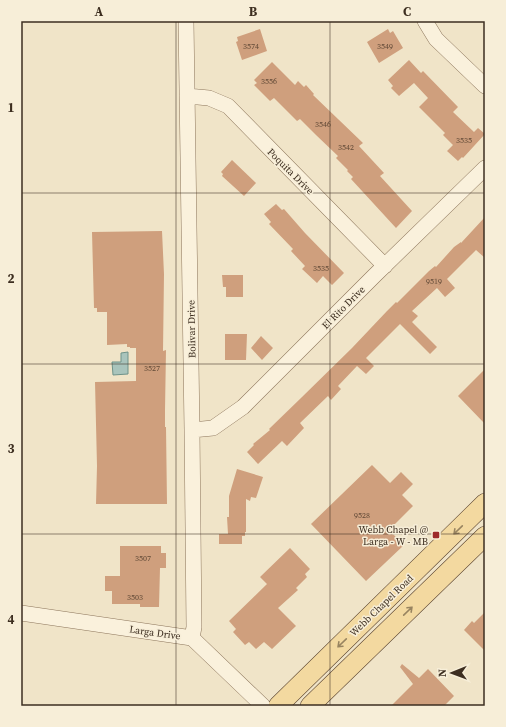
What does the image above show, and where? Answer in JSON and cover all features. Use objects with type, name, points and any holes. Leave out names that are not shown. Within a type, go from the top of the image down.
[{"type":"main road","name":"Webb Chapel Road","points":[[278,706],[485,503]]},
{"type":"main road","points":[[310,706],[485,536]]},
{"type":"main road","points":[[431,556],[448,572]]},
{"type":"street","name":"Bolivar Drive","points":[[186,21],[194,627],[192,638]]},
{"type":"street","points":[[425,21],[436,39],[485,86]]},
{"type":"street","name":"Poquita Drive","points":[[187,96],[209,98],[228,106],[384,266]]},
{"type":"street","name":"El Rito Drive","points":[[192,430],[213,428],[243,408],[384,266],[485,168]]},
{"type":"street","name":"Larga Drive","points":[[21,613],[192,638],[263,706]]},
{"type":"water","points":[[128,352],[128,374],[113,375],[112,362],[121,362],[121,353]]},
{"type":"building","points":[[260,29],[267,51],[242,60],[236,42],[238,41],[237,37]]},
{"type":"building","points":[[388,29],[390,33],[393,31],[403,48],[379,63],[367,42]]},
{"type":"building","points":[[409,60],[421,73],[423,71],[458,107],[453,112],[474,132],[478,128],[485,134],[463,158],[462,157],[458,161],[447,151],[453,145],[443,135],[445,133],[419,107],[428,98],[414,83],[399,96],[391,88],[393,86],[388,80]]},
{"type":"building","points":[[272,62],[295,85],[298,81],[304,87],[306,85],[314,94],[313,95],[363,143],[359,146],[384,173],[380,176],[412,211],[396,228],[351,179],[353,177],[347,171],[348,170],[336,158],[338,156],[300,119],[297,121],[274,98],[270,101],[254,85],[257,83],[254,80]]},
{"type":"building","points":[[232,160],[256,183],[244,196],[222,176],[223,174],[221,172]]},
{"type":"building","points":[[276,204],[282,210],[284,209],[344,273],[332,285],[323,276],[317,283],[302,269],[305,266],[291,251],[293,249],[269,224],[271,222],[264,214]]},
{"type":"building","points":[[485,217],[485,258],[476,250],[447,279],[455,288],[445,297],[437,288],[412,311],[418,316],[412,322],[437,347],[430,354],[400,324],[366,358],[374,366],[366,374],[357,366],[338,386],[341,389],[331,400],[328,396],[300,423],[304,428],[287,446],[282,441],[258,464],[247,452],[254,445],[253,444],[270,430],[269,429],[352,348],[396,302],[397,303],[429,271],[435,266],[436,267]]},
{"type":"building","points":[[162,231],[164,274],[163,351],[166,350],[165,427],[167,504],[96,504],[97,466],[95,382],[136,381],[136,348],[127,347],[127,344],[107,345],[107,312],[97,312],[97,308],[94,308],[92,232]]},
{"type":"building","points":[[222,275],[243,275],[243,297],[226,297],[226,287],[223,287]]},
{"type":"building","points":[[225,334],[247,334],[246,360],[225,360]]},
{"type":"building","points":[[261,336],[273,348],[262,360],[251,348]]},
{"type":"building","points":[[485,369],[485,424],[458,396]]},
{"type":"building","points":[[372,465],[390,483],[401,472],[413,484],[402,495],[413,506],[389,530],[404,545],[366,581],[311,524]]},
{"type":"building","points":[[237,469],[263,477],[256,498],[251,497],[250,501],[246,499],[246,532],[245,536],[242,536],[242,544],[219,544],[219,534],[228,534],[227,517],[229,517],[229,496]]},
{"type":"building","points":[[120,546],[161,546],[161,553],[166,553],[166,568],[160,568],[159,607],[140,607],[140,604],[112,604],[112,591],[105,591],[105,576],[120,576]]},
{"type":"building","points":[[290,548],[310,569],[305,574],[307,577],[296,588],[298,590],[278,608],[296,626],[272,649],[264,642],[256,649],[249,642],[245,645],[233,632],[236,629],[229,621],[267,584],[260,577]]},
{"type":"building","points":[[485,612],[485,651],[464,630],[472,621],[474,623]]},
{"type":"building","points":[[402,664],[419,678],[428,669],[454,696],[444,706],[391,706],[413,684],[400,667]]},
{"type":"place","name":"Webb Chapel @ Larga - W - MB","points":[[436,535]]}]
